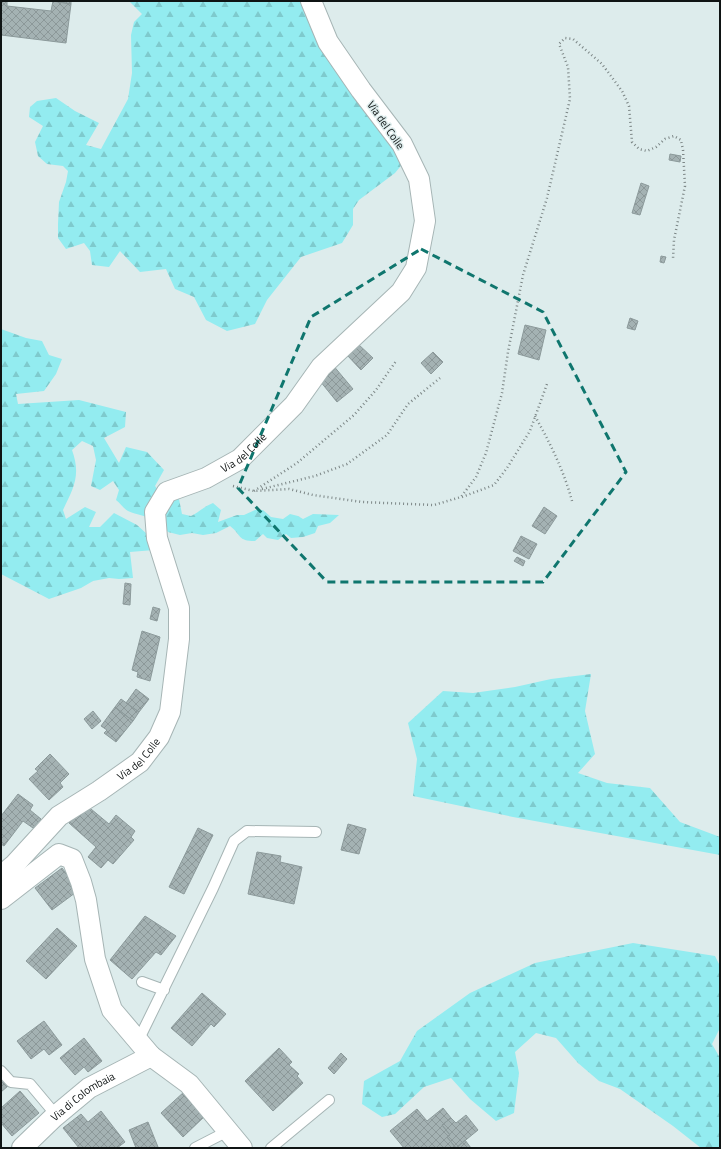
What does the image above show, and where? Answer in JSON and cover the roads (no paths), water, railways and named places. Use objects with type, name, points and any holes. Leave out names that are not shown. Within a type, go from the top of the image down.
[{"type":"street","name":"Via del Colle","points":[[1,876],[15,864],[59,816],[99,791],[140,762],[159,737],[170,712],[179,639],[179,608],[158,538],[155,512],[168,492],[206,478],[240,459],[294,405],[321,367],[401,292],[416,268],[425,221],[419,179],[402,144],[361,90],[328,42],[311,1]]},
{"type":"street","points":[[1,899],[59,854],[72,858],[86,900],[95,959],[112,1010],[144,1049],[189,1084],[242,1148]]},
{"type":"street","name":"Via di Colombaia","points":[[22,1148],[89,1088],[144,1049]]},
{"type":"lane","points":[[144,1049],[164,990],[234,840],[247,831],[316,832]]},
{"type":"lane","points":[[142,982],[164,990]]},
{"type":"lane","points":[[1,1070],[11,1082],[30,1084],[56,1116]]},
{"type":"lane","points":[[271,1148],[329,1100]]},
{"type":"lane","points":[[195,1148],[228,1131]]}]
